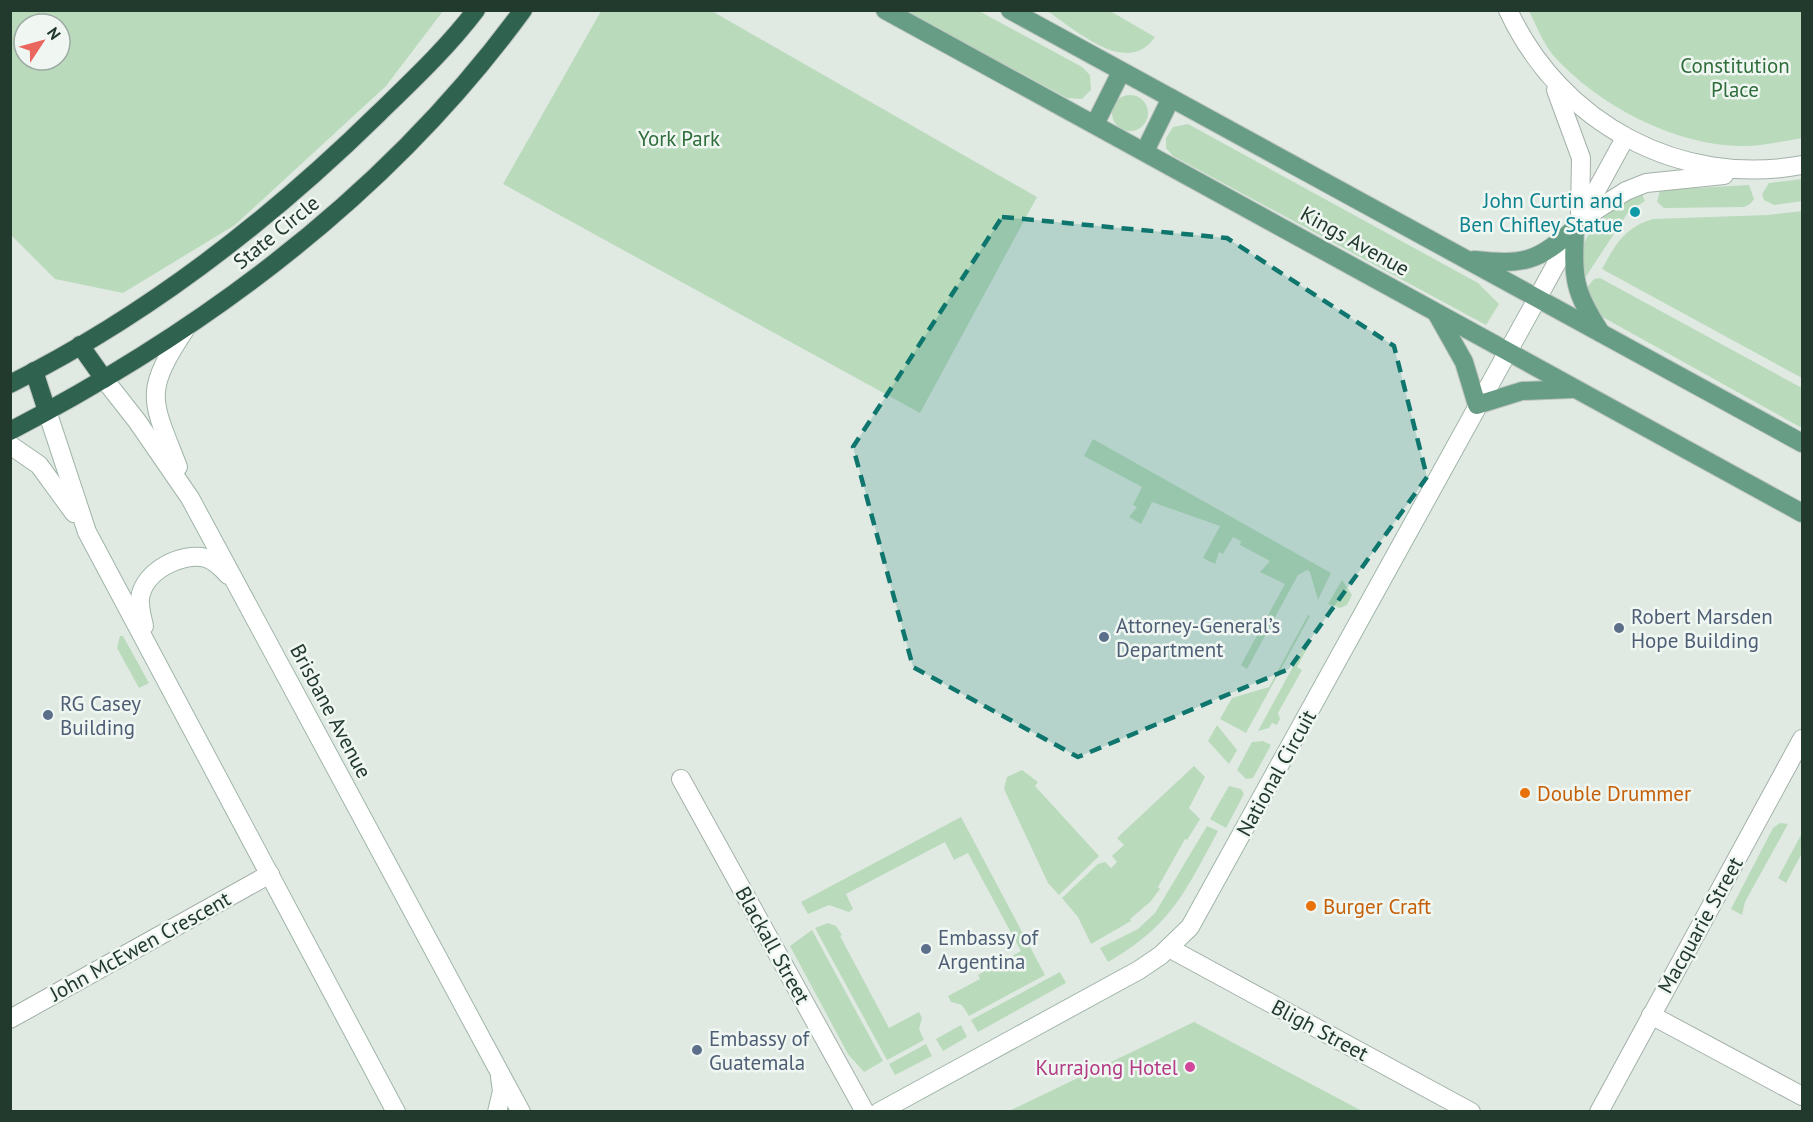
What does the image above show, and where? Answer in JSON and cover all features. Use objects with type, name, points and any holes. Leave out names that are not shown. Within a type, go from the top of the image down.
[{"type":"highway","name":"State Circle","points":[[10,384],[80,345],[211,259],[279,206],[435,58],[476,10]]},
{"type":"highway","name":"State Circle","points":[[10,431],[104,380],[186,328],[283,257],[354,196],[436,114],[523,10]]},
{"type":"highway","name":"Brisbane Avenue","points":[[80,345],[104,380]]},
{"type":"highway","points":[[34,371],[47,411]]},
{"type":"main road","name":"Kings Avenue","points":[[885,10],[1803,513]]},
{"type":"main road","name":"Kings Avenue","points":[[1010,10],[1803,443]]},
{"type":"main road","points":[[1095,124],[1121,72]]},
{"type":"main road","points":[[1145,151],[1171,98]]},
{"type":"main road","points":[[1466,259],[1503,263],[1532,259],[1550,250],[1577,225]]},
{"type":"main road","points":[[1577,225],[1573,271],[1576,288],[1602,335]]},
{"type":"main road","points":[[1436,312],[1464,362],[1477,405],[1522,390],[1574,389]]},
{"type":"street","points":[[1508,10],[1528,48],[1551,79],[1577,105],[1625,138],[1683,161],[1746,170]]},
{"type":"street","points":[[1551,79],[1581,158],[1583,185],[1577,225]]},
{"type":"street","name":"National Circuit","points":[[879,1112],[1135,973],[1169,948],[1186,932],[1205,904],[1625,138]]},
{"type":"street","points":[[1577,225],[1626,191],[1646,183],[1706,178],[1746,170],[1803,165]]},
{"type":"street","points":[[186,328],[162,364],[156,382],[155,398],[162,424],[190,498]]},
{"type":"street","name":"Brisbane Avenue","points":[[104,380],[137,421],[190,498],[521,1112]]},
{"type":"street","points":[[47,411],[87,532]]},
{"type":"street","points":[[10,446],[39,465],[87,532],[396,1112]]},
{"type":"street","points":[[148,645],[140,600],[146,585],[158,571],[183,559],[202,558],[219,565],[236,582]]},
{"type":"street","name":"Macquarie Street","points":[[1599,1112],[1803,739]]},
{"type":"street","name":"Blackall Street","points":[[681,779],[865,1112]]},
{"type":"street","name":"John McEwen Crescent","points":[[10,1019],[270,874]]},
{"type":"street","name":"Bligh Street","points":[[1169,948],[1472,1112]]},
{"type":"street","points":[[1652,1015],[1803,1096]]},
{"type":"street","points":[[495,1064],[502,1081],[497,1112]]},
{"type":"highlighted area","points":[[1002,217],[1227,238],[1394,346],[1427,477],[1289,669],[1078,757],[913,667],[853,447]]},
{"type":"green space","points":[[11,10],[443,11],[386,86],[235,225],[123,293],[55,279],[11,235]]},
{"type":"green space","name":"York Park","points":[[710,10],[1037,197],[920,413],[503,184],[601,11]]},
{"type":"green space","points":[[905,11],[979,11],[1082,67],[1090,75],[1091,90],[1082,99],[1067,98]]},
{"type":"green space","points":[[1047,11],[1110,11],[1155,37],[1143,48],[1130,53],[1116,52],[1086,38]]},
{"type":"green space","name":"Constitution Place","points":[[1529,11],[1802,11],[1802,138],[1748,146],[1722,145],[1668,132],[1642,120],[1616,107],[1571,74],[1549,50]]},
{"type":"green space","points":[[1130,95],[1143,100],[1148,113],[1143,126],[1130,131],[1117,126],[1112,113],[1117,100]]},
{"type":"green space","points":[[1188,124],[1478,283],[1499,304],[1486,325],[1173,156],[1166,148],[1166,138],[1173,127]]},
{"type":"green space","points":[[1802,179],[1802,201],[1774,205],[1764,200],[1762,194],[1769,183]]},
{"type":"green space","points":[[1749,185],[1754,199],[1744,207],[1664,208],[1657,202],[1660,190]]},
{"type":"green space","points":[[1642,194],[1645,201],[1629,211],[1583,281],[1581,257],[1588,236],[1612,210]]},
{"type":"green space","points":[[1802,211],[1802,378],[1602,269],[1616,245],[1628,232],[1643,222],[1653,219],[1768,215]]},
{"type":"green space","points":[[1600,278],[1802,388],[1802,428],[1599,315],[1586,289],[1594,279]]},
{"type":"green space","points":[[1093,439],[1331,573],[1318,600],[1310,572],[1307,570],[1298,575],[1247,669],[1241,665],[1285,584],[1260,572],[1270,561],[1240,545],[1241,541],[1233,537],[1223,554],[1219,552],[1215,564],[1203,558],[1220,526],[1152,502],[1141,524],[1129,517],[1137,507],[1133,505],[1142,487],[1084,456]]},
{"type":"green space","points":[[1342,580],[1352,595],[1347,605],[1340,608],[1328,604]]},
{"type":"green space","points":[[1308,615],[1310,616],[1246,733],[1220,719],[1232,698],[1269,687]]},
{"type":"green space","points":[[120,636],[123,636],[149,683],[139,688],[117,648]]},
{"type":"green space","points":[[1307,641],[1310,643],[1297,667],[1302,670],[1278,713],[1280,719],[1277,725],[1272,723],[1269,728],[1258,731]]},
{"type":"green space","points":[[1217,725],[1237,750],[1229,764],[1208,741]]},
{"type":"green space","points":[[1263,741],[1271,745],[1253,778],[1246,779],[1237,770],[1252,742]]},
{"type":"green space","points":[[1194,766],[1205,777],[1189,808],[1200,819],[1187,840],[1185,839],[1158,887],[1160,889],[1150,902],[1130,919],[1131,921],[1091,944],[1078,917],[1062,898],[1098,864],[1105,862],[1111,868],[1117,862],[1112,856],[1124,845],[1117,838]]},
{"type":"green space","points":[[1022,770],[1038,782],[1035,786],[1099,856],[1059,895],[1048,883],[1004,789],[1007,777]]},
{"type":"green space","points":[[1229,786],[1241,789],[1244,794],[1226,828],[1210,819]]},
{"type":"green space","points":[[961,817],[1045,975],[969,1016],[962,1005],[951,1002],[948,996],[980,979],[978,975],[1021,951],[968,853],[954,860],[945,842],[846,894],[853,909],[849,912],[829,905],[808,914],[801,902]]},
{"type":"green space","points":[[1780,823],[1788,824],[1745,902],[1742,915],[1731,909],[1773,828]]},
{"type":"green space","points":[[1207,826],[1218,831],[1174,906],[1147,935],[1108,962],[1100,948],[1138,929],[1155,913]]},
{"type":"green space","points":[[1802,833],[1802,853],[1786,883],[1778,878]]},
{"type":"green space","points":[[828,923],[836,926],[842,935],[840,936],[889,1028],[919,1012],[922,1018],[919,1029],[924,1040],[887,1060],[815,928]]},
{"type":"green space","points":[[812,930],[883,1061],[864,1072],[848,1054],[790,946]]},
{"type":"green space","points":[[1060,972],[1066,983],[978,1032],[971,1020]]},
{"type":"green space","name":"Kurrajong Hotel","points":[[1194,1022],[1362,1111],[1009,1111]]},
{"type":"green space","points":[[961,1025],[967,1037],[943,1051],[936,1039]]},
{"type":"green space","points":[[926,1044],[932,1056],[895,1075],[889,1064]]},
{"type":"place","name":"John Curtin and Ben Chifley Statue","points":[[1635,212]]},
{"type":"place","name":"Robert Marsden Hope Building","points":[[1619,628]]},
{"type":"place","name":"Attorney-General’s Department","points":[[1104,637]]},
{"type":"place","name":"RG Casey Building","points":[[48,715]]},
{"type":"place","name":"Double Drummer","points":[[1525,793]]},
{"type":"place","name":"Burger Craft","points":[[1311,906]]},
{"type":"place","name":"Embassy of Argentina","points":[[926,949]]},
{"type":"place","name":"Embassy of Guatemala","points":[[697,1050]]},
{"type":"place","name":"Kurrajong Hotel","points":[[1190,1067]]}]
